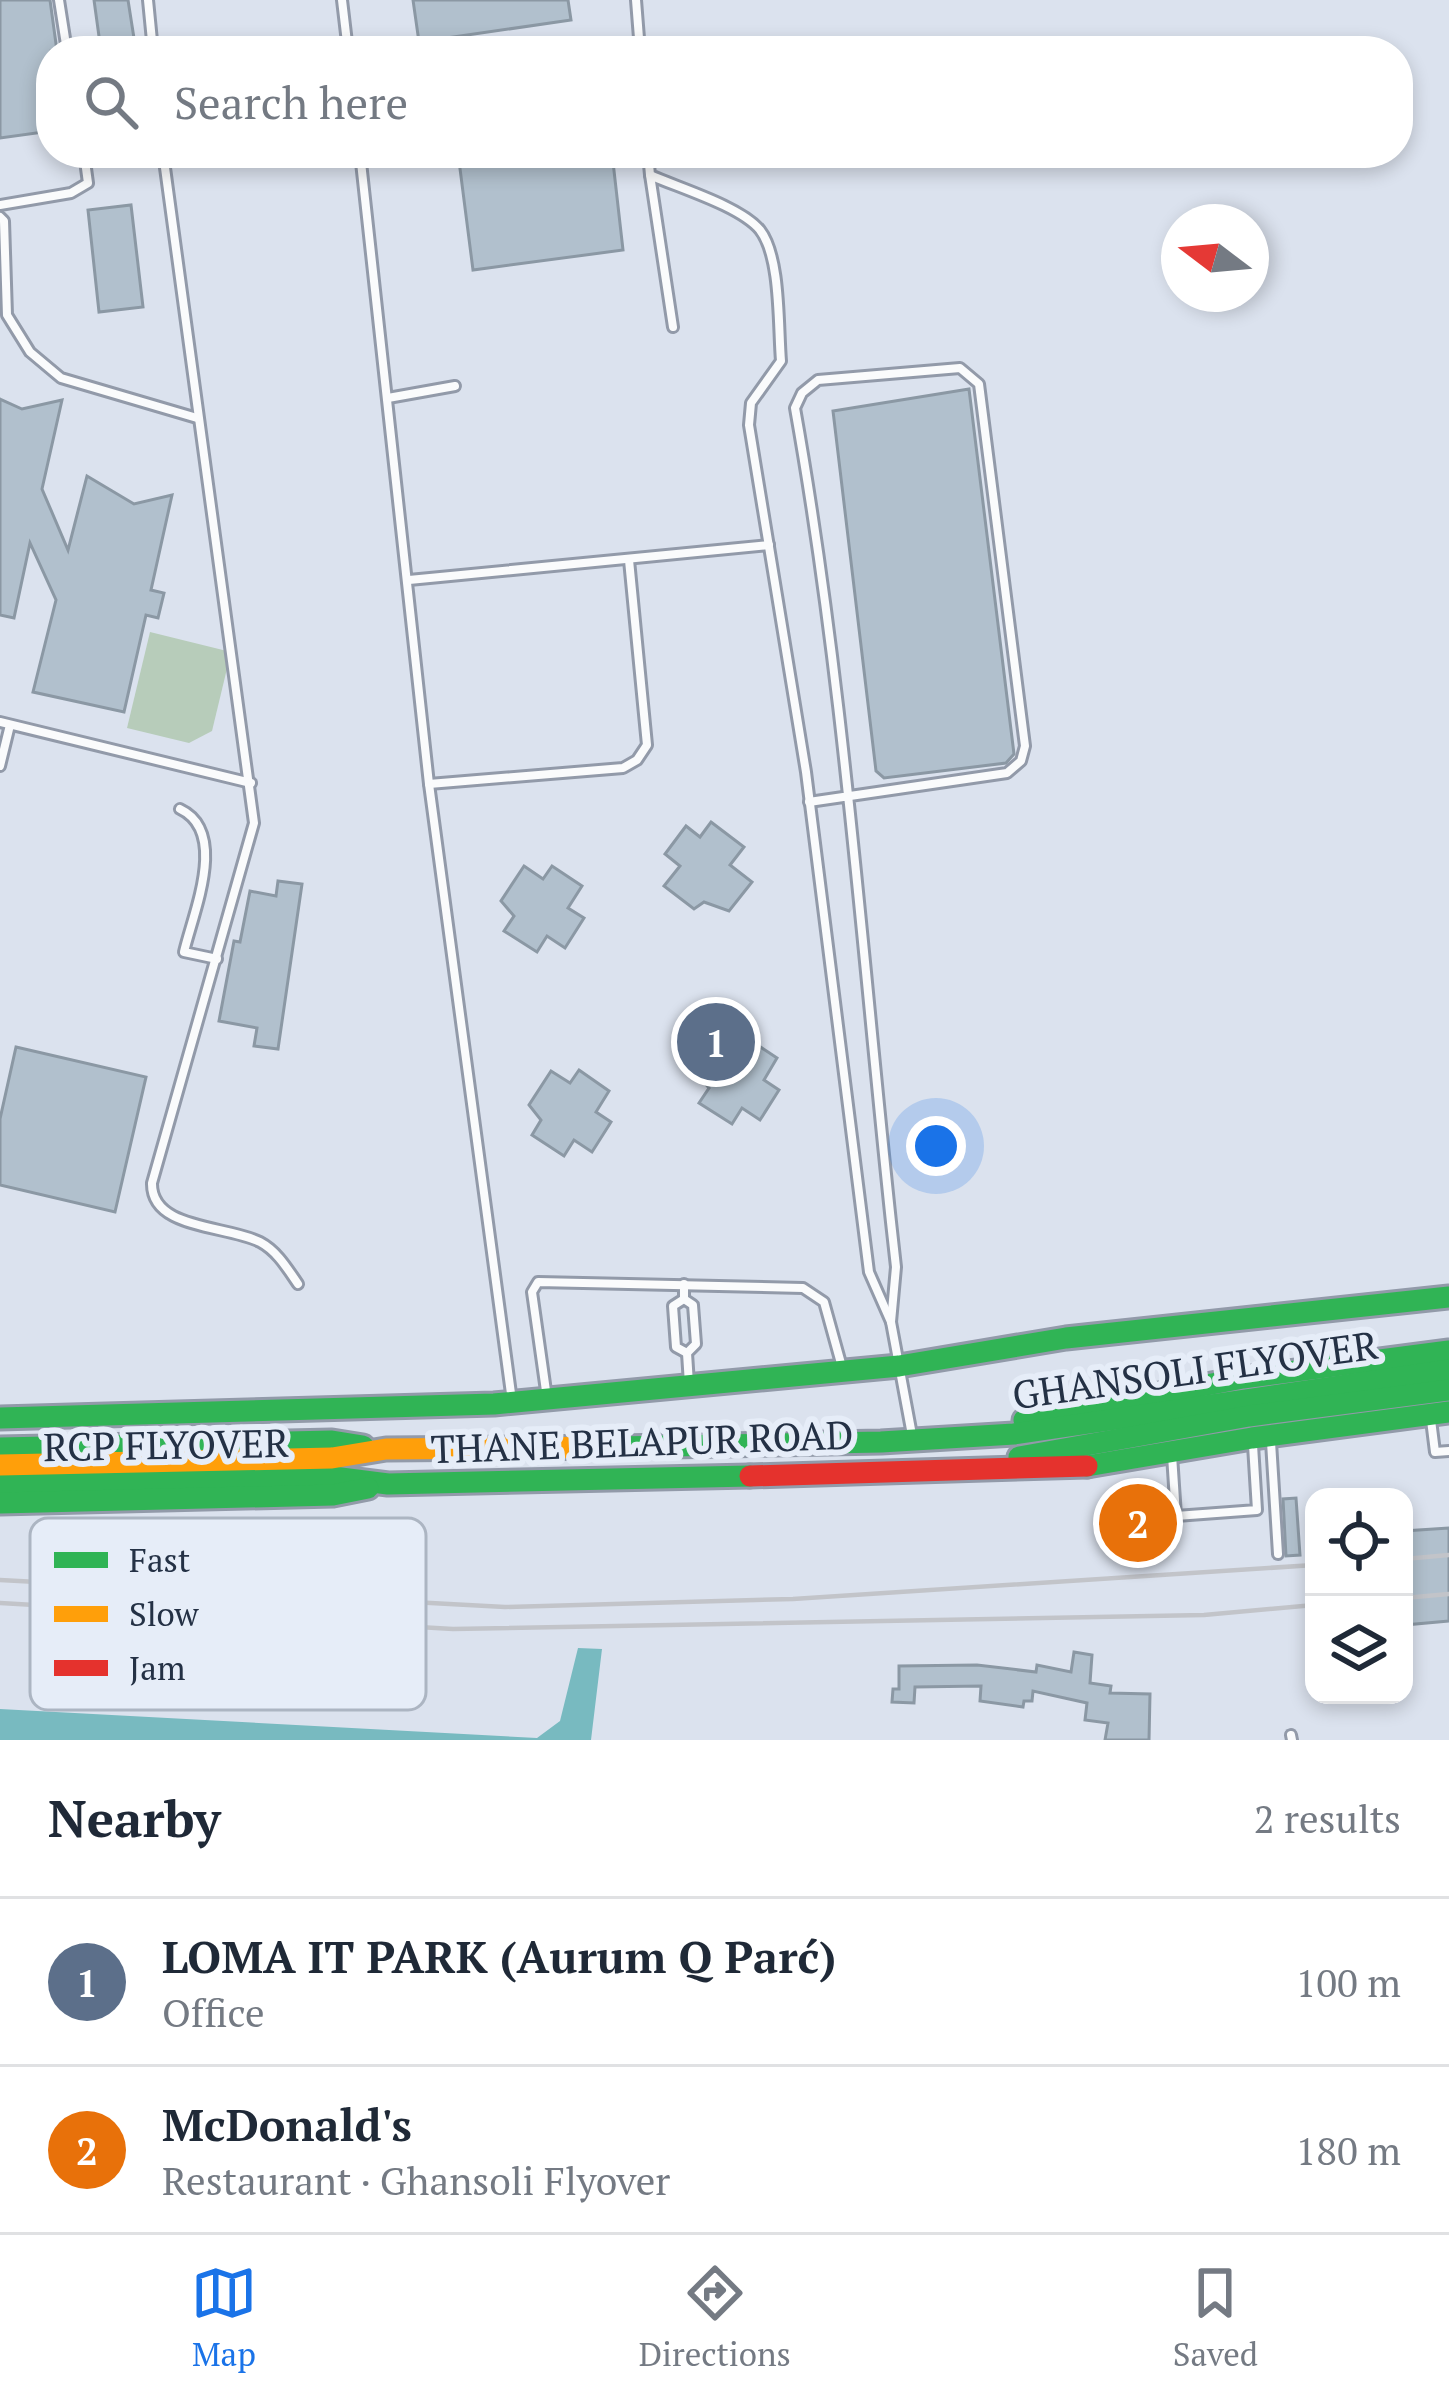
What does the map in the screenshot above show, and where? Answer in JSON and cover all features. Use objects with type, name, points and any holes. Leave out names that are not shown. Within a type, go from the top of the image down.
[{"type":"main road","points":[[0,1418],[512,1402],[899,1366],[1066,1338],[1449,1298]]},
{"type":"main road","points":[[952,1438],[1089,1405],[1243,1378],[1449,1351]]},
{"type":"main road","name":"GHANSOLI FLYOVER","points":[[954,1469],[1246,1397],[1449,1370]]},
{"type":"main road","name":"GHANSOLI FLYOVER","points":[[952,1438],[1072,1437],[1449,1390]]},
{"type":"main road","points":[[954,1469],[1076,1468],[1261,1436],[1440,1413]]},
{"type":"main road","name":"THANE BELAPUR ROAD","points":[[332,1468],[386,1449],[952,1438]]},
{"type":"main road","points":[[0,1448],[332,1442],[386,1449]]},
{"type":"main road","name":"RCP FLYOVER","points":[[0,1466],[332,1468]]},
{"type":"main road","name":"THANE BELAPUR ROAD","points":[[332,1468],[388,1484],[954,1469]]},
{"type":"main road","name":"RCP FLYOVER","points":[[0,1484],[332,1468]]},
{"type":"main road","points":[[0,1502],[333,1495],[388,1484]]},
{"type":"lane","points":[[59,0],[65,36]]},
{"type":"lane","points":[[148,0],[152,36]]},
{"type":"lane","points":[[342,0],[346,36]]},
{"type":"lane","points":[[636,0],[639,36]]},
{"type":"lane","points":[[0,205],[71,194],[88,183],[86,168]]},
{"type":"lane","points":[[166,168],[254,823],[152,1196],[164,1213],[264,1244],[298,1284]]},
{"type":"lane","points":[[361,168],[430,784],[512,1402]]},
{"type":"lane","points":[[649,168],[673,327]]},
{"type":"lane","points":[[650,175],[740,214],[760,230],[772,256],[781,361],[751,403],[749,425],[809,802],[869,1273],[891,1322],[913,1439]]},
{"type":"lane","points":[[0,217],[4,221],[7,315],[30,352],[61,377],[197,418]]},
{"type":"lane","points":[[809,802],[845,795],[1007,773],[1022,761],[1024,746],[979,384],[959,368],[818,380],[802,393],[795,408],[817,531],[845,795],[896,1267],[891,1322]]},
{"type":"lane","points":[[388,398],[454,386]]},
{"type":"lane","points":[[409,580],[769,545]]},
{"type":"lane","points":[[430,784],[623,768],[637,760],[647,745],[628,560]]},
{"type":"lane","points":[[0,766],[5,724],[251,782]]},
{"type":"lane","points":[[180,809],[199,824],[206,843],[184,952],[217,959]]},
{"type":"lane","points":[[547,1399],[532,1292],[538,1282],[803,1288],[824,1302],[843,1371]]},
{"type":"lane","points":[[683,1299],[684,1284]]},
{"type":"lane","points":[[683,1299],[673,1306],[676,1347],[686,1353]]},
{"type":"lane","points":[[683,1299],[693,1305],[696,1344],[686,1353]]},
{"type":"lane","points":[[686,1353],[689,1386]]},
{"type":"lane","points":[[1440,1413],[1435,1452],[1449,1450]]},
{"type":"lane","points":[[1172,1452],[1176,1516],[1257,1510],[1261,1436]]},
{"type":"lane","points":[[1261,1436],[1279,1554]]},
{"type":"green space","points":[[150,632],[231,652],[212,731],[189,743],[127,728]]},
{"type":"water","points":[[578,1648],[602,1649],[591,1740],[0,1740],[0,1709],[537,1738],[560,1721]]},
{"type":"building","points":[[0,0],[50,0],[55,36],[36,36],[36,133],[0,138]]},
{"type":"building","points":[[94,0],[128,0],[134,36],[99,36]]},
{"type":"building","points":[[413,0],[568,0],[571,20],[460,36],[418,36]]},
{"type":"building","points":[[460,168],[614,168],[623,250],[473,270]]},
{"type":"building","points":[[131,205],[143,307],[99,312],[88,210]]},
{"type":"building","points":[[969,389],[1014,754],[1006,763],[884,778],[876,771],[833,411]]},
{"type":"building","points":[[0,399],[22,409],[62,400],[42,489],[68,550],[87,476],[134,504],[172,495],[151,590],[164,593],[158,618],[146,615],[124,712],[33,692],[56,600],[30,543],[14,618],[0,615]]},
{"type":"building","points":[[711,822],[744,847],[730,865],[752,882],[729,911],[704,902],[694,909],[664,886],[680,866],[665,854],[686,826],[700,837]]},
{"type":"building","points":[[524,866],[543,879],[552,866],[582,886],[568,908],[584,918],[565,948],[547,936],[537,952],[504,931],[514,916],[501,901]]},
{"type":"building","points":[[278,881],[302,884],[278,1049],[254,1046],[257,1028],[219,1021],[234,941],[240,942],[250,891],[276,896]]},
{"type":"building","points":[[719,1038],[738,1051],[747,1038],[777,1058],[764,1080],[779,1090],[760,1120],[742,1108],[732,1124],[699,1103],[709,1088],[696,1073]]},
{"type":"building","points":[[16,1047],[146,1077],[115,1212],[0,1185],[0,1119]]},
{"type":"building","points":[[579,1070],[609,1091],[596,1112],[611,1122],[592,1152],[574,1140],[564,1156],[532,1135],[541,1120],[529,1105],[551,1071],[570,1083]]},
{"type":"building","points":[[1296,1498],[1300,1555],[1286,1556],[1283,1499]]},
{"type":"building","points":[[1449,1528],[1449,1621],[1413,1624],[1413,1530]]},
{"type":"building","points":[[1074,1652],[1092,1655],[1090,1683],[1111,1686],[1110,1693],[1150,1694],[1149,1740],[1105,1740],[1108,1723],[1085,1720],[1087,1703],[1033,1691],[1032,1701],[1024,1701],[1023,1707],[980,1701],[981,1686],[915,1687],[914,1703],[892,1702],[893,1689],[899,1689],[899,1666],[977,1665],[1036,1672],[1037,1665],[1071,1672]]},
{"type":"railway","points":[[1413,1558],[1449,1555]]},
{"type":"railway","points":[[426,1603],[505,1607],[793,1599],[1305,1566]]},
{"type":"railway","points":[[0,1580],[30,1582]]},
{"type":"railway","points":[[1413,1597],[1449,1594]]},
{"type":"railway","points":[[0,1603],[30,1605]]},
{"type":"railway","points":[[426,1627],[1204,1615],[1305,1606]]},
{"type":"traffic: fast","points":[[0,1418],[494,1404],[899,1366],[1066,1338],[1449,1297]]},
{"type":"traffic: fast","points":[[1024,1420],[1243,1378],[1449,1351]]},
{"type":"traffic: fast","points":[[616,1447],[881,1442],[1014,1434],[1449,1370]]},
{"type":"traffic: fast","points":[[1019,1457],[1249,1416],[1449,1390]]},
{"type":"traffic: fast","points":[[1087,1466],[1449,1412]]},
{"type":"traffic: fast","points":[[0,1448],[332,1441],[363,1446]]},
{"type":"traffic: fast","points":[[0,1484],[333,1477],[388,1484],[750,1476]]},
{"type":"traffic: fast","points":[[0,1503],[333,1495],[368,1488]]},
{"type":"traffic: slow","points":[[0,1465],[332,1458],[386,1449],[616,1447]]},
{"type":"traffic: jam","points":[[750,1476],[1087,1466]]},
{"type":"place","name":"LOMA IT PARK (Aurum Q Parć)","points":[[716,1042]]},
{"type":"place","name":"McDonald's","points":[[1138,1523]]}]
